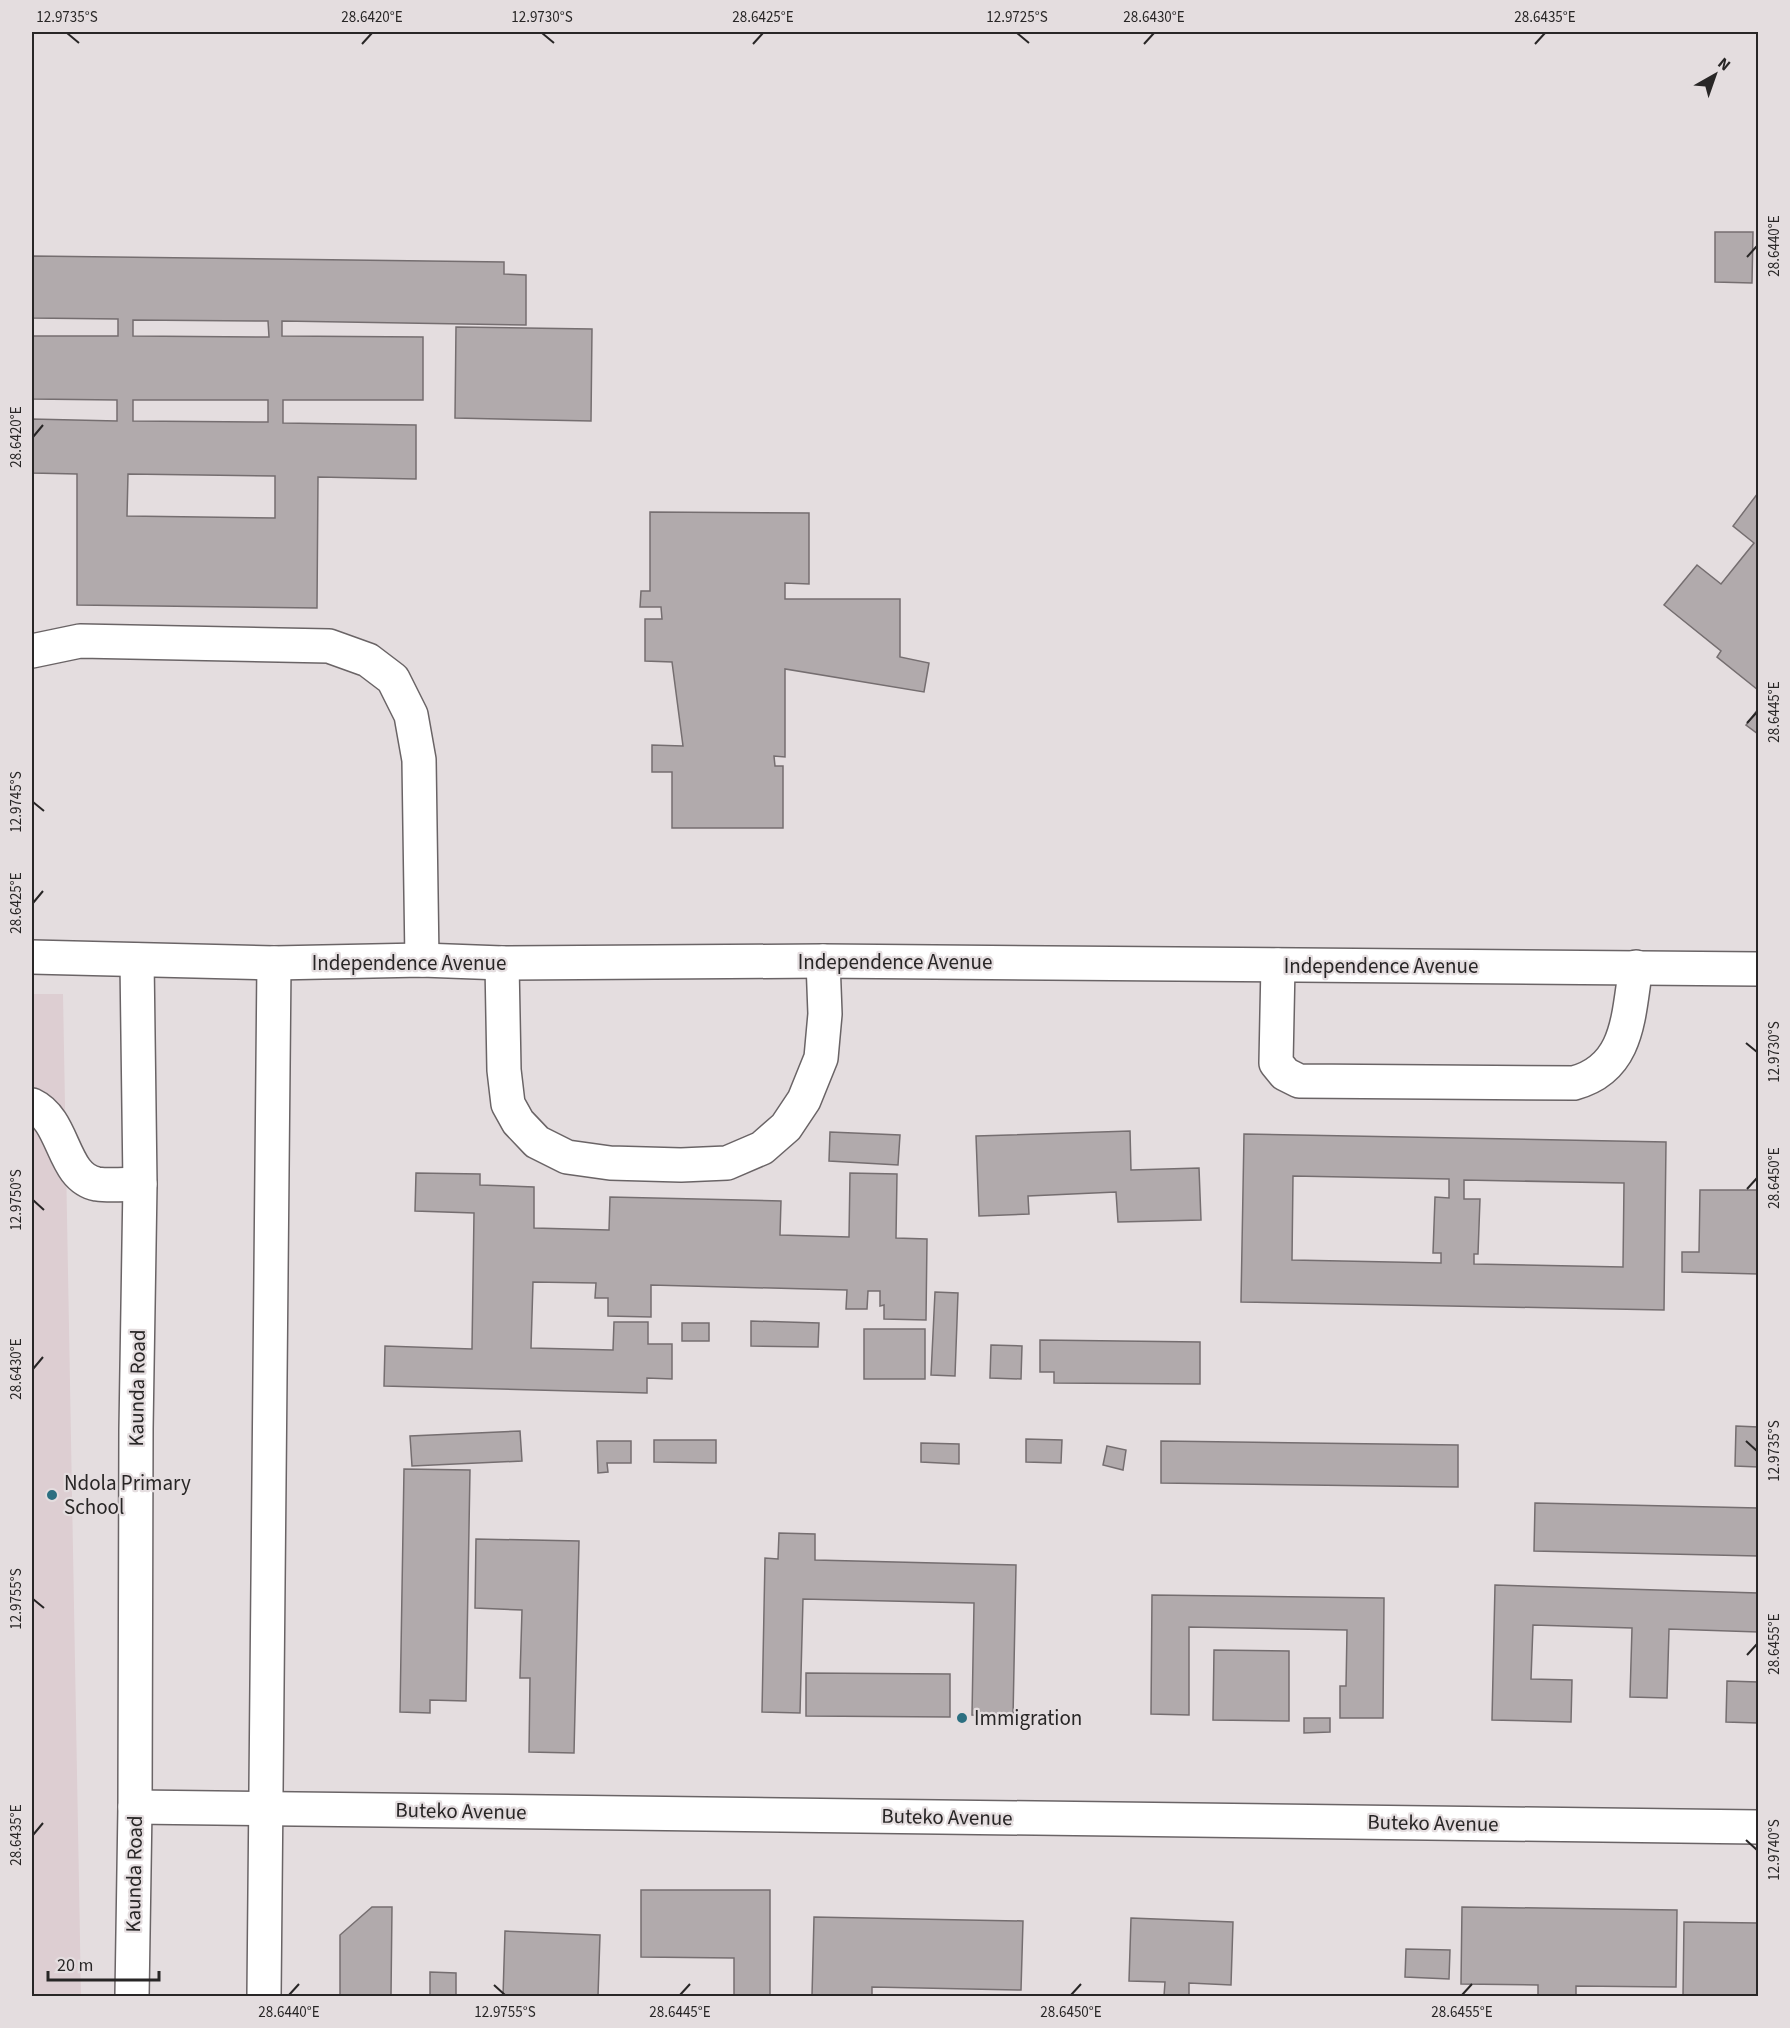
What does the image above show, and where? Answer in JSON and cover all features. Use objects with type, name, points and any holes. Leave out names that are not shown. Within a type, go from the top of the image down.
[{"type":"street","points":[[32,651],[80,641],[329,645],[368,660],[393,679],[411,715],[419,760],[422,960]]},
{"type":"street","name":"Independence Avenue","points":[[32,957],[274,963],[422,960],[502,963],[823,961],[1758,969]]},
{"type":"street","name":"Kaunda Road","points":[[132,1996],[140,1184],[136,960]]},
{"type":"street","points":[[502,963],[504,1070],[508,1104],[518,1122],[537,1142],[567,1157],[609,1163],[681,1165],[727,1163],[762,1148],[786,1127],[804,1100],[821,1058],[825,1014],[823,961]]},
{"type":"street","points":[[264,1996],[274,963]]},
{"type":"street","points":[[1278,965],[1275,1063],[1285,1074],[1299,1081],[1574,1083],[1589,1079],[1603,1070],[1623,1041],[1636,967]]},
{"type":"street","points":[[32,1105],[42,1110],[52,1121],[75,1170],[85,1180],[99,1184],[140,1184]]},
{"type":"street","name":"Buteko Avenue","points":[[135,1807],[1758,1827]]},
{"type":"shaded area","name":"Ndola Primary School","points":[[32,994],[63,994],[81,1996],[32,1996]]},
{"type":"building","points":[[1715,232],[1753,232],[1752,283],[1715,282]]},
{"type":"building","points":[[32,256],[504,262],[504,274],[526,275],[526,325],[282,321],[282,336],[423,337],[423,400],[283,400],[283,423],[416,425],[416,479],[318,477],[317,608],[77,605],[77,474],[32,473],[32,419],[117,421],[117,400],[32,399],[32,336],[118,336],[118,319],[32,318]],"holes":[[[133,320],[268,321],[269,337],[133,336]],[[133,400],[268,400],[268,422],[133,421]],[[128,474],[275,476],[275,518],[127,516]]]},
{"type":"building","points":[[456,327],[592,329],[591,421],[455,418]]},
{"type":"building","points":[[1758,493],[1758,690],[1717,657],[1721,651],[1664,605],[1697,565],[1721,584],[1754,543],[1733,526]]},
{"type":"building","points":[[650,512],[809,513],[809,584],[785,583],[785,599],[900,599],[900,657],[929,663],[924,692],[785,669],[785,757],[774,756],[775,766],[783,766],[783,828],[672,828],[672,772],[652,772],[652,745],[683,746],[672,662],[645,661],[645,619],[662,619],[661,607],[640,607],[641,591],[650,591]]},
{"type":"building","points":[[1758,709],[1758,734],[1746,725]]},
{"type":"building","points":[[1130,1131],[1131,1170],[1199,1168],[1201,1220],[1118,1222],[1116,1192],[1028,1196],[1029,1214],[979,1216],[976,1136]]},
{"type":"building","points":[[830,1132],[900,1135],[898,1165],[829,1161]]},
{"type":"building","points":[[1244,1134],[1666,1142],[1664,1310],[1241,1302]],"holes":[[[1293,1176],[1449,1179],[1449,1198],[1435,1197],[1433,1253],[1441,1253],[1441,1263],[1292,1260]],[[1464,1180],[1624,1183],[1623,1267],[1474,1264],[1474,1254],[1478,1254],[1480,1199],[1464,1199]]]},
{"type":"building","points":[[416,1173],[480,1174],[480,1185],[534,1187],[534,1228],[609,1230],[610,1197],[781,1201],[780,1235],[849,1237],[850,1173],[897,1174],[896,1238],[927,1239],[926,1320],[884,1319],[884,1305],[880,1306],[880,1291],[868,1291],[867,1309],[846,1309],[847,1290],[651,1285],[651,1317],[608,1316],[608,1298],[595,1298],[596,1283],[533,1282],[531,1348],[613,1350],[614,1322],[648,1322],[648,1344],[672,1344],[672,1379],[647,1378],[647,1393],[384,1386],[385,1346],[472,1349],[474,1213],[415,1211]]},
{"type":"building","points":[[1700,1190],[1758,1190],[1758,1274],[1682,1272],[1682,1252],[1699,1252]]},
{"type":"building","points":[[935,1292],[958,1293],[955,1376],[931,1375]]},
{"type":"building","points":[[751,1321],[819,1323],[818,1347],[751,1346]]},
{"type":"building","points":[[682,1323],[709,1323],[709,1341],[682,1341]]},
{"type":"building","points":[[864,1329],[925,1329],[925,1379],[864,1379]]},
{"type":"building","points":[[1040,1340],[1200,1342],[1200,1384],[1054,1383],[1054,1372],[1040,1372]]},
{"type":"building","points":[[991,1345],[1022,1346],[1021,1379],[990,1378]]},
{"type":"building","points":[[1736,1426],[1758,1427],[1758,1467],[1735,1466]]},
{"type":"building","points":[[520,1431],[522,1461],[412,1466],[410,1436]]},
{"type":"building","points":[[1026,1439],[1062,1440],[1061,1463],[1026,1462]]},
{"type":"building","points":[[654,1440],[716,1440],[716,1463],[654,1462]]},
{"type":"building","points":[[597,1441],[631,1441],[631,1463],[607,1463],[608,1472],[598,1473]]},
{"type":"building","points":[[1161,1441],[1458,1445],[1458,1487],[1161,1483]]},
{"type":"building","points":[[921,1443],[959,1444],[959,1464],[921,1462]]},
{"type":"building","points":[[1107,1446],[1126,1450],[1123,1470],[1103,1465]]},
{"type":"building","points":[[404,1469],[470,1470],[466,1701],[430,1700],[430,1713],[400,1712]]},
{"type":"building","points":[[1535,1503],[1758,1508],[1758,1556],[1534,1551]]},
{"type":"building","points":[[779,1533],[815,1534],[815,1560],[1016,1565],[1013,1717],[972,1715],[974,1603],[803,1599],[800,1713],[762,1712],[765,1558],[778,1559]]},
{"type":"building","points":[[476,1539],[579,1541],[574,1753],[529,1752],[530,1678],[520,1678],[522,1610],[475,1608]]},
{"type":"building","points":[[1495,1585],[1758,1593],[1758,1632],[1669,1629],[1667,1698],[1630,1697],[1632,1628],[1533,1625],[1531,1679],[1572,1680],[1571,1722],[1492,1720]]},
{"type":"building","points":[[1152,1595],[1384,1598],[1383,1718],[1340,1718],[1340,1686],[1346,1686],[1347,1630],[1189,1627],[1189,1715],[1151,1714]]},
{"type":"building","points":[[1214,1650],[1289,1651],[1289,1721],[1213,1720]]},
{"type":"building","points":[[806,1673],[950,1674],[950,1717],[806,1716]]},
{"type":"building","points":[[1727,1681],[1758,1682],[1758,1723],[1726,1722]]},
{"type":"building","points":[[1304,1718],[1330,1718],[1330,1732],[1304,1733]]},
{"type":"building","points":[[641,1890],[770,1890],[770,1996],[734,1996],[734,1958],[641,1957]]},
{"type":"building","points":[[372,1907],[392,1907],[391,1996],[340,1996],[340,1935]]},
{"type":"building","points":[[1462,1907],[1677,1910],[1676,1987],[1576,1986],[1576,1996],[1538,1996],[1538,1985],[1461,1984]]},
{"type":"building","points":[[814,1917],[1023,1921],[1021,1990],[872,1987],[872,1996],[812,1996]]},
{"type":"building","points":[[1131,1918],[1233,1922],[1231,1985],[1189,1983],[1189,1996],[1164,1996],[1165,1982],[1129,1981]]},
{"type":"building","points":[[1684,1922],[1758,1923],[1758,1996],[1683,1996]]},
{"type":"building","points":[[505,1931],[600,1935],[598,1996],[503,1996]]},
{"type":"building","points":[[1406,1949],[1450,1950],[1449,1979],[1405,1977]]},
{"type":"building","points":[[430,1972],[456,1973],[456,1996],[430,1996]]},
{"type":"place","name":"Ndola Primary School","points":[[52,1495]]},
{"type":"place","name":"Immigration","points":[[962,1718]]}]
